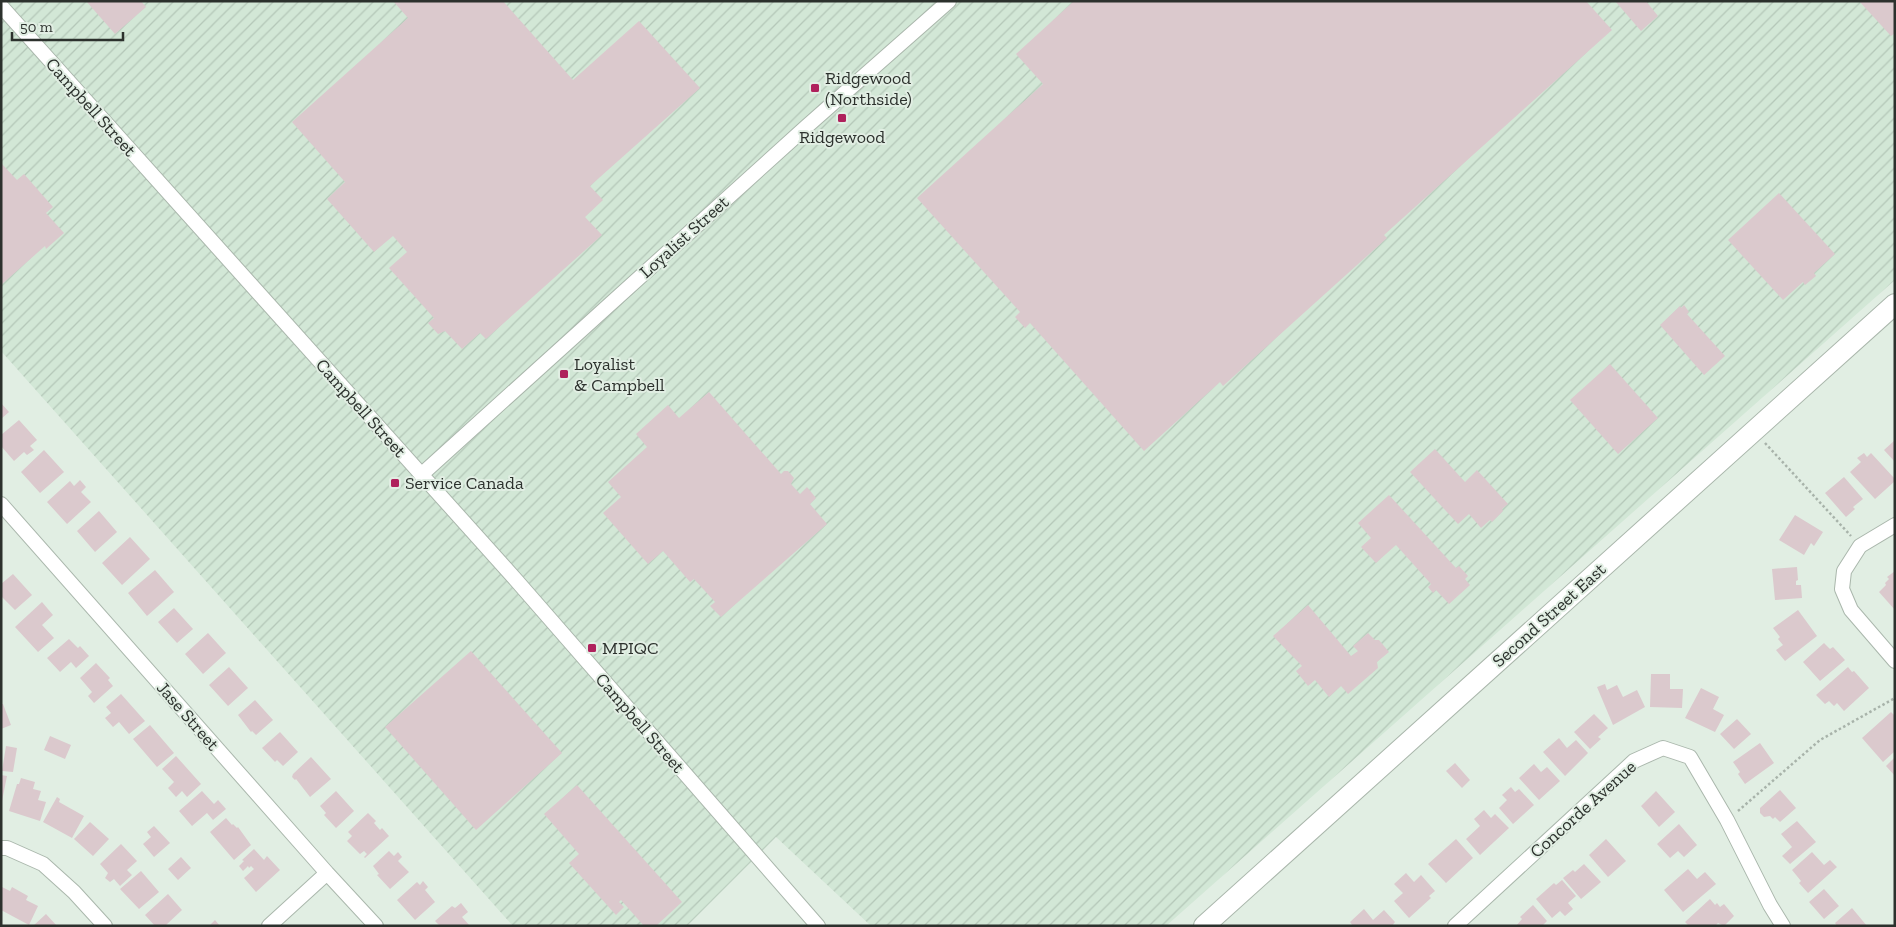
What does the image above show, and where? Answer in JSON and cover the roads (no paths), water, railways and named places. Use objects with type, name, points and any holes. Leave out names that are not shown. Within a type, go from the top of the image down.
[{"type":"main road","name":"Second Street East","points":[[1204,926],[1895,304]]},
{"type":"street","name":"Loyalist Street","points":[[421,475],[806,127],[949,1]]},
{"type":"street","name":"Campbell Street","points":[[1,6],[516,580],[818,926]]},
{"type":"street","name":"Jase Street","points":[[1,504],[376,926]]},
{"type":"street","points":[[1895,525],[1860,546],[1844,571],[1842,589],[1851,610],[1895,661]]},
{"type":"street","name":"Concorde Avenue","points":[[1455,926],[1634,761],[1663,748],[1690,757],[1727,820],[1770,906],[1783,926]]},
{"type":"street","points":[[1,848],[7,848],[43,864],[74,892],[105,926]]},
{"type":"street","points":[[270,926],[327,873]]},
{"type":"place","name":"Ridgewood (Northside)","points":[[815,88]]},
{"type":"place","name":"Ridgewood","points":[[842,118]]},
{"type":"place","name":"Loyalist & Campbell","points":[[564,374]]},
{"type":"place","name":"Service Canada","points":[[395,483]]},
{"type":"place","name":"MPIQC","points":[[592,648]]}]
